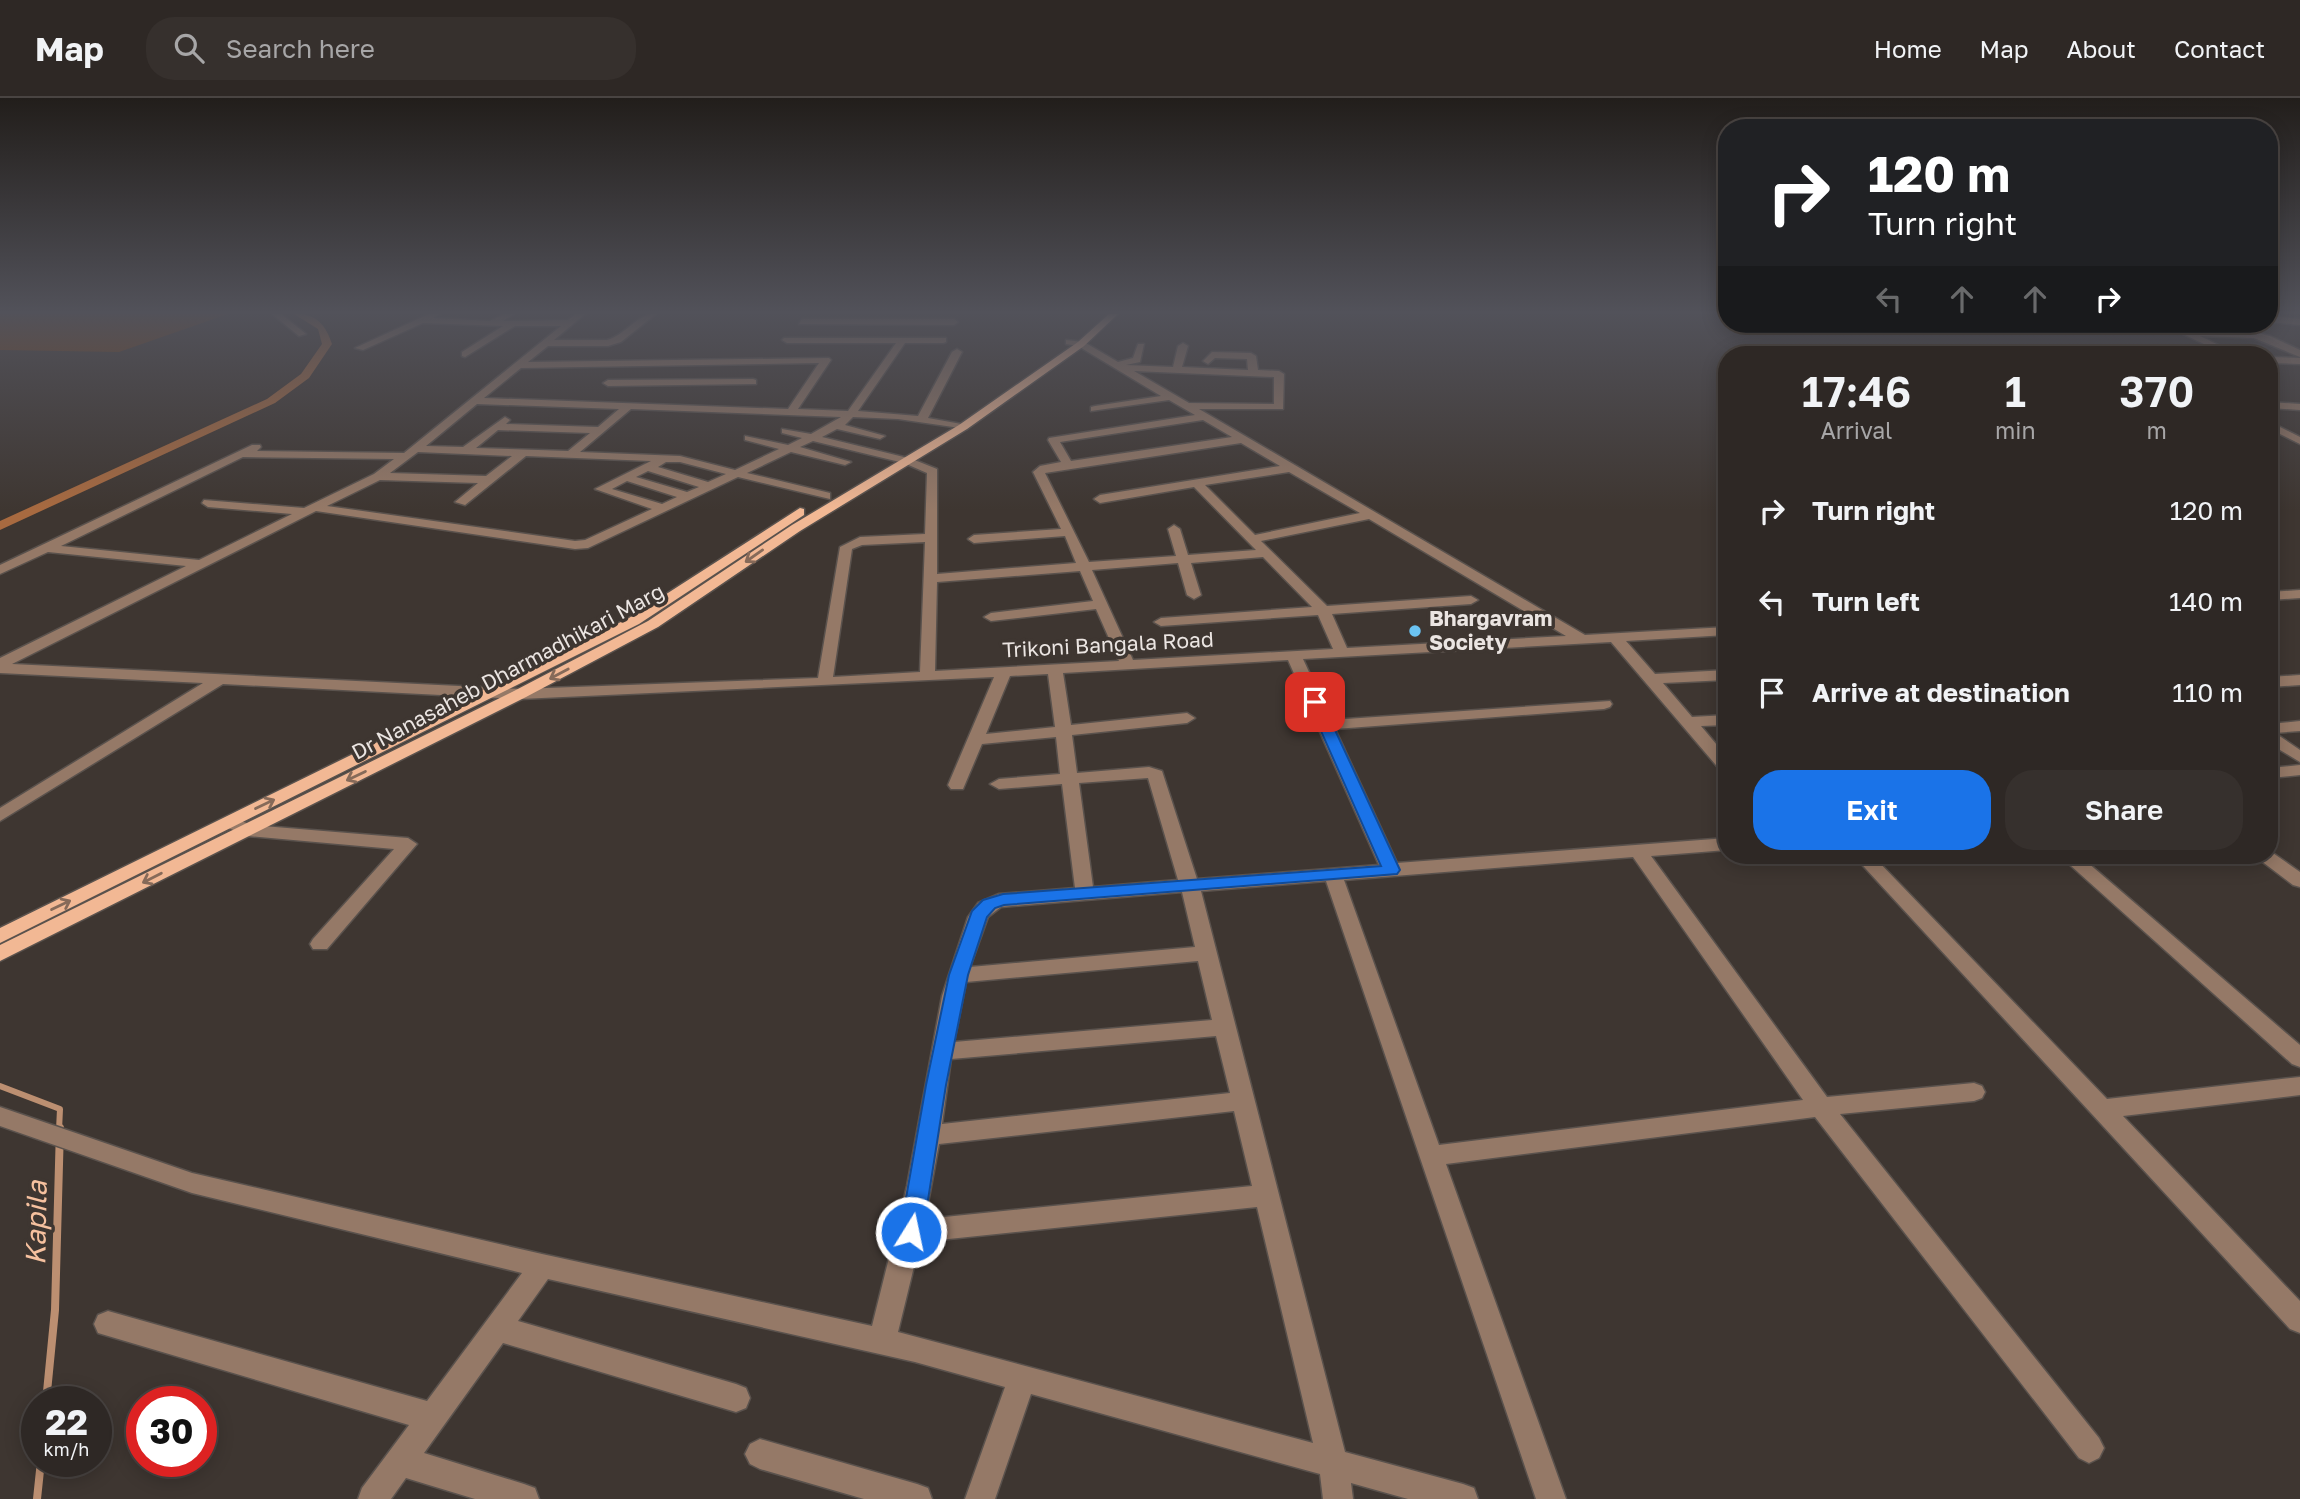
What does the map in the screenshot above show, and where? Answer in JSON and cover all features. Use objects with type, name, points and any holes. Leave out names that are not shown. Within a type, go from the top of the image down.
[{"type":"main road","name":"Dr Nanasaheb Dharmadhikari Marg","points":[[0,936],[520,694],[653,624],[1023,379]]},
{"type":"main road","name":"Dr Nanasaheb Dharmadhikari Marg","points":[[0,954],[490,692],[634,621],[746,545],[826,496],[901,459]]},
{"type":"street","points":[[0,666],[378,475],[411,452],[500,379]]},
{"type":"street","points":[[581,405],[613,379]]},
{"type":"street","points":[[746,391],[755,379]]},
{"type":"street","points":[[791,412],[813,379]]},
{"type":"street","points":[[208,503],[313,510],[579,545],[593,542],[815,438],[852,414],[875,379]]},
{"type":"street","points":[[922,419],[943,379]]},
{"type":"street","points":[[1141,379],[1582,639]]},
{"type":"street","points":[[1185,405],[1231,402],[1280,407],[1279,379]]},
{"type":"street","points":[[608,383],[753,382]]},
{"type":"street","points":[[1095,409],[1171,397]]},
{"type":"street","points":[[731,410],[738,400]]},
{"type":"street","points":[[475,401],[852,414],[922,419],[956,426]]},
{"type":"street","points":[[465,451],[528,403]]},
{"type":"street","points":[[570,455],[629,406]]},
{"type":"street","points":[[2278,406],[2300,407]]},
{"type":"street","points":[[1068,465],[1053,440],[1205,417]]},
{"type":"street","points":[[836,426],[880,436]]},
{"type":"street","points":[[496,427],[600,430]]},
{"type":"street","points":[[2278,429],[2300,441]]},
{"type":"street","points":[[786,430],[901,459],[930,469],[934,475],[927,677]]},
{"type":"street","points":[[749,438],[845,462]]},
{"type":"street","points":[[1128,665],[1040,472],[1068,465],[1242,439]]},
{"type":"street","points":[[0,570],[256,447]]},
{"type":"street","points":[[242,454],[465,451],[666,458],[692,461],[826,496]]},
{"type":"street","points":[[461,502],[523,453]]},
{"type":"street","points":[[664,509],[601,489],[666,458]]},
{"type":"street","points":[[646,467],[711,487]]},
{"type":"street","points":[[1100,499],[1290,468]]},
{"type":"street","points":[[378,475],[489,480]]},
{"type":"street","points":[[624,477],[690,497]]},
{"type":"street","points":[[1196,483],[1323,610],[1342,653]]},
{"type":"street","points":[[1252,539],[1371,515]]},
{"type":"street","points":[[1174,529],[1194,595]]},
{"type":"street","points":[[974,539],[1069,532]]},
{"type":"street","points":[[825,682],[846,547],[860,541],[931,538]]},
{"type":"street","points":[[46,548],[201,564]]},
{"type":"street","points":[[931,578],[1266,553]]},
{"type":"street","points":[[2278,595],[2300,594]]},
{"type":"street","points":[[1161,622],[1471,600]]},
{"type":"street","points":[[991,617],[1101,604]]},
{"type":"street","name":"Trikoni Bangala Road","points":[[0,666],[218,680],[520,694],[927,677],[1718,631]]},
{"type":"street","points":[[1615,637],[1718,757]]},
{"type":"street","points":[[1294,656],[1391,870]]},
{"type":"street","points":[[1055,669],[1086,895]]},
{"type":"street","points":[[957,785],[1004,672]]},
{"type":"street","points":[[1651,679],[1718,675]]},
{"type":"street","points":[[0,816],[218,680]]},
{"type":"street","points":[[2278,681],[2300,680]]},
{"type":"street","points":[[1325,725],[1604,704]]},
{"type":"street","points":[[976,740],[1187,718]]},
{"type":"street","points":[[1688,722],[1718,720]]},
{"type":"street","points":[[2278,728],[2300,726]]},
{"type":"street","points":[[2278,742],[2300,757]]},
{"type":"street","points":[[2278,771],[2300,770]]},
{"type":"street","points":[[999,783],[1149,772],[1156,775],[1190,887],[1333,1463],[1338,1499]]},
{"type":"street","points":[[238,826],[408,844],[320,944]]},
{"type":"street","points":[[882,1342],[911,1232],[959,975],[979,915],[989,904],[1003,900],[1718,845]]},
{"type":"street","points":[[1638,851],[1821,1107],[2089,1448]]},
{"type":"street","points":[[1871,864],[2300,1320]]},
{"type":"street","points":[[2078,864],[2298,1053]]},
{"type":"street","points":[[2278,864],[2300,881]]},
{"type":"street","points":[[1332,875],[1551,1499]]},
{"type":"street","points":[[959,975],[1206,953]]},
{"type":"street","points":[[943,1051],[1225,1027]]},
{"type":"street","points":[[2102,1109],[2300,1086]]},
{"type":"street","points":[[1431,1156],[1821,1107],[1974,1092]]},
{"type":"street","points":[[929,1135],[1243,1101]]},
{"type":"street","points":[[0,1116],[192,1183],[542,1266],[882,1342],[1463,1499]]},
{"type":"street","points":[[911,1232],[1266,1195]]},
{"type":"street","points":[[373,1499],[542,1266]]},
{"type":"street","points":[[108,1324],[433,1417]]},
{"type":"street","points":[[497,1328],[736,1398]]},
{"type":"street","points":[[980,1499],[1023,1378]]},
{"type":"street","points":[[760,1454],[917,1499]]},
{"type":"street","points":[[400,1461],[524,1499]]},
{"type":"waterway","points":[[0,526],[271,401],[300,379]]},
{"type":"waterway","name":"Kapila","points":[[0,1086],[60,1109],[59,1130]]},
{"type":"waterway","name":"Kapila","points":[[48,1386],[55,1310],[60,1128]]},
{"type":"waterway","name":"Kapila","points":[[37,1499],[39,1477]]},
{"type":"place","name":"Bhargavram Society","points":[[1415,631]]},
{"type":"route","points":[[911,1232],[936,1085],[959,975],[979,915],[989,904],[1003,900],[1391,870],[1315,702]]}]
